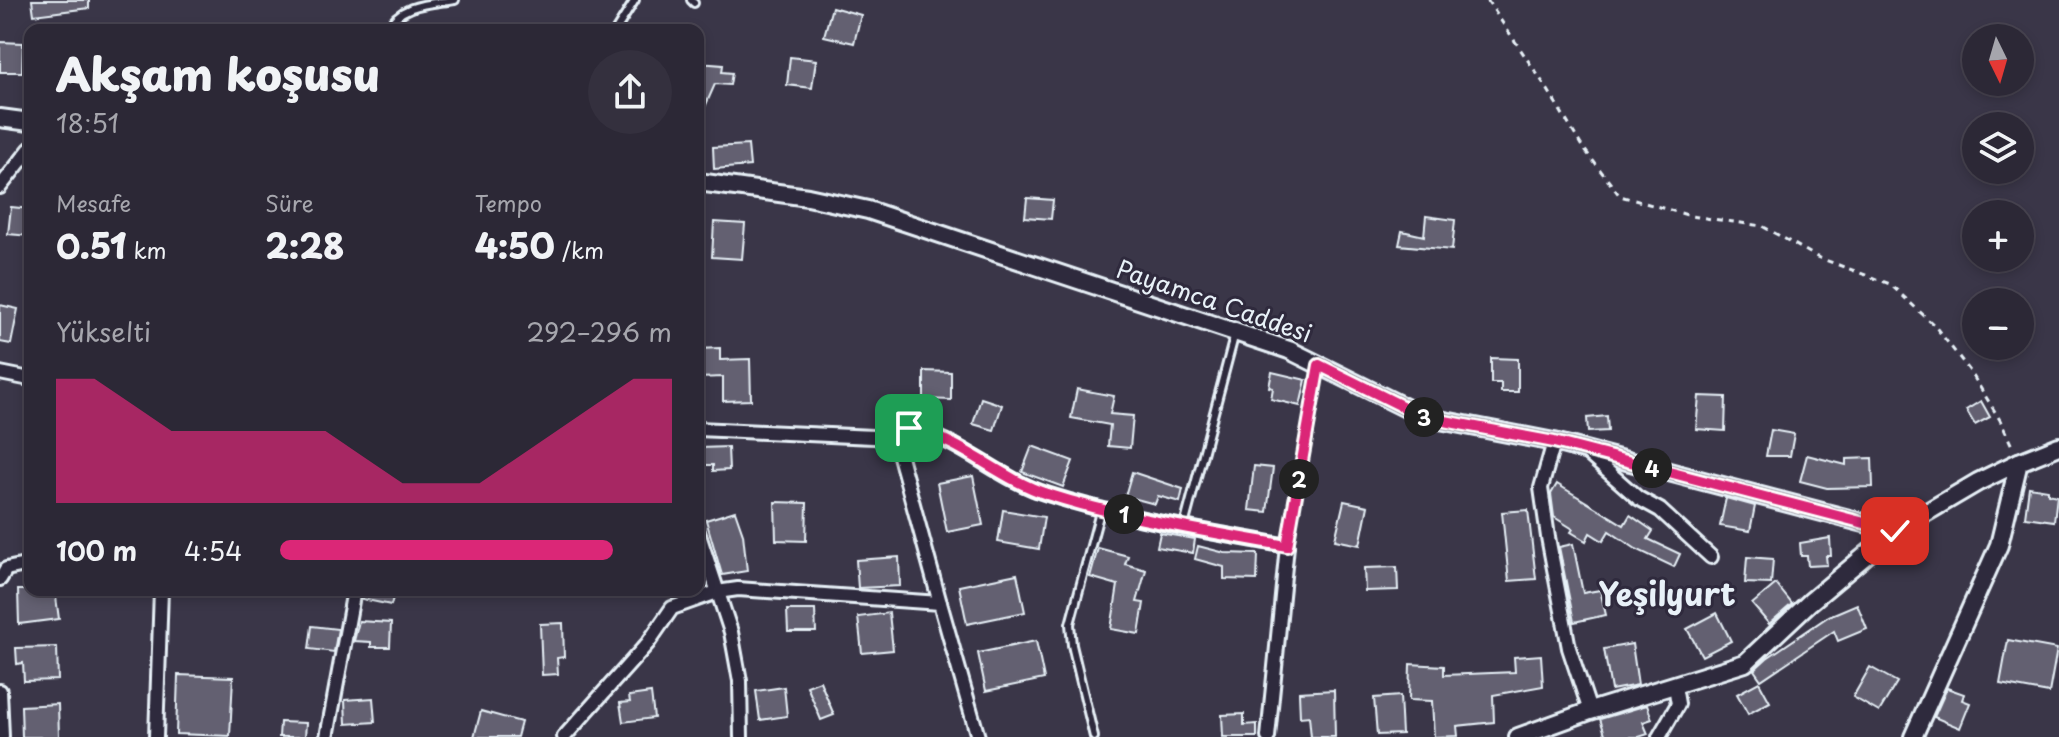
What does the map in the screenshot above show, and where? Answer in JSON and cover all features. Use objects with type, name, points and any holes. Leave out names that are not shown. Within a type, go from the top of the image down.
[{"type":"street","points":[[0,118],[24,121]]},
{"type":"street","points":[[0,187],[24,157]]},
{"type":"street","name":"Payamca Caddesi","points":[[704,183],[808,197],[868,210],[1289,350],[1424,417],[1554,442],[1895,531]]},
{"type":"street","points":[[0,373],[24,378]]},
{"type":"street","points":[[704,429],[895,438],[909,428],[933,433],[1044,493],[1101,508],[1287,546],[1268,737]]},
{"type":"street","points":[[895,438],[978,737]]},
{"type":"street","points":[[1554,442],[1541,488],[1569,648],[1590,711]]},
{"type":"street","points":[[1518,737],[1590,711],[1745,663],[1810,602],[1895,531],[1978,482],[2059,446]]},
{"type":"street","points":[[1585,450],[1638,498],[1660,510],[1711,557]]},
{"type":"street","points":[[1913,737],[1999,545],[2019,462]]},
{"type":"street","points":[[704,551],[731,632],[740,681],[741,737]]},
{"type":"street","points":[[0,579],[6,569],[24,565]]},
{"type":"street","points":[[564,737],[648,643],[672,608],[717,592],[738,589],[940,603]]},
{"type":"street","points":[[156,737],[161,596]]},
{"type":"street","points":[[327,737],[353,596]]},
{"type":"street","points":[[1659,737],[1678,704],[1675,686]]},
{"type":"street","points":[[0,691],[2,737]]},
{"type":"lane","points":[[391,24],[410,8],[455,0]]},
{"type":"lane","points":[[620,24],[635,0]]},
{"type":"lane","points":[[1184,526],[1236,332]]},
{"type":"lane","points":[[1094,737],[1072,645],[1070,624],[1101,508]]},
{"type":"path","points":[[1487,0],[1581,145],[1620,196],[1691,216],[1762,226],[1817,257],[1890,284],[1934,325],[1970,371],[2000,420],[2019,462]]},
{"type":"path","points":[[1287,546],[1319,365]]},
{"type":"building","points":[[32,0],[89,0],[89,8],[34,15]]},
{"type":"building","points":[[832,7],[861,15],[854,43],[824,36]]},
{"type":"building","points":[[0,42],[23,43],[22,72],[0,72]]},
{"type":"building","points":[[790,57],[816,60],[812,88],[787,85]]},
{"type":"building","points":[[704,63],[723,65],[722,72],[732,73],[730,85],[715,84],[704,109]]},
{"type":"building","points":[[748,145],[750,166],[714,169],[713,147]]},
{"type":"building","points":[[1027,198],[1053,200],[1051,219],[1025,217]]},
{"type":"building","points":[[11,207],[24,208],[24,235],[8,234]]},
{"type":"building","points":[[1426,216],[1455,220],[1452,250],[1399,245],[1402,231],[1424,236]]},
{"type":"building","points":[[714,222],[745,224],[742,259],[712,257]]},
{"type":"building","points":[[0,305],[18,309],[11,344],[0,342]]},
{"type":"building","points":[[720,348],[720,360],[750,359],[751,400],[723,401],[723,377],[704,378],[704,349]]},
{"type":"building","points":[[1491,358],[1518,359],[1518,392],[1501,392],[1501,383],[1491,383]]},
{"type":"building","points":[[924,371],[951,372],[951,400],[924,399]]},
{"type":"building","points":[[1272,372],[1306,380],[1300,406],[1271,399],[1273,388],[1269,387]]},
{"type":"building","points":[[1077,389],[1114,396],[1110,414],[1133,416],[1130,448],[1108,446],[1110,425],[1071,418]]},
{"type":"building","points":[[1699,396],[1726,397],[1725,431],[1696,429]]},
{"type":"building","points":[[981,398],[1002,405],[994,430],[973,424]]},
{"type":"building","points":[[1981,401],[1990,417],[1975,425],[1966,410]]},
{"type":"building","points":[[1607,416],[1608,431],[1588,432],[1587,418]]},
{"type":"building","points":[[1771,430],[1794,434],[1790,456],[1766,456]]},
{"type":"building","points":[[1032,446],[1073,461],[1063,487],[1022,472]]},
{"type":"building","points":[[728,447],[729,470],[713,471],[713,465],[704,465],[704,448]]},
{"type":"building","points":[[1807,455],[1846,465],[1846,459],[1872,458],[1873,487],[1827,488],[1800,481]]},
{"type":"building","points":[[1254,466],[1273,468],[1267,512],[1249,510]]},
{"type":"building","points":[[1132,472],[1183,489],[1180,502],[1158,496],[1155,504],[1125,496]]},
{"type":"building","points":[[973,476],[983,525],[947,532],[937,483]]},
{"type":"building","points":[[1557,484],[1624,525],[1630,515],[1653,531],[1648,539],[1680,554],[1674,567],[1636,549],[1609,531],[1603,541],[1590,533],[1586,541],[1571,532],[1573,529],[1554,517],[1551,494]]},
{"type":"building","points":[[2029,487],[2048,490],[2048,494],[2057,496],[2054,521],[2025,517]]},
{"type":"building","points":[[1726,498],[1755,506],[1750,531],[1720,526]]},
{"type":"building","points":[[1344,501],[1368,506],[1360,545],[1335,540]]},
{"type":"building","points":[[775,502],[807,503],[806,541],[776,540]]},
{"type":"building","points":[[1003,510],[1044,517],[1039,549],[998,542]]},
{"type":"building","points":[[1528,510],[1536,579],[1509,581],[1502,512]]},
{"type":"building","points":[[735,511],[743,534],[747,571],[722,575],[706,520]]},
{"type":"building","points":[[1160,533],[1195,539],[1193,553],[1157,547]]},
{"type":"building","points":[[1830,538],[1831,556],[1826,556],[1827,565],[1808,566],[1807,556],[1801,556],[1800,543]]},
{"type":"building","points":[[1573,544],[1583,593],[1600,590],[1606,615],[1574,622],[1559,547]]},
{"type":"building","points":[[1198,546],[1225,553],[1258,554],[1257,580],[1224,579],[1224,567],[1195,559]]},
{"type":"building","points":[[1098,548],[1128,556],[1125,564],[1146,570],[1137,602],[1144,603],[1139,634],[1111,629],[1118,585],[1090,577]]},
{"type":"building","points":[[899,557],[900,586],[858,588],[856,560]]},
{"type":"building","points":[[1747,557],[1773,559],[1771,584],[1745,583]]},
{"type":"building","points":[[1397,567],[1398,590],[1365,591],[1364,568]]},
{"type":"building","points":[[1017,574],[1025,612],[967,624],[959,586]]},
{"type":"building","points":[[1776,584],[1792,604],[1769,624],[1752,604]]},
{"type":"building","points":[[18,590],[24,590],[24,596],[56,596],[59,619],[19,624]]},
{"type":"building","points":[[362,596],[393,596],[391,605],[362,599]]},
{"type":"building","points":[[1857,604],[1867,629],[1838,641],[1834,631],[1761,680],[1754,670],[1767,658],[1829,616]]},
{"type":"building","points":[[787,610],[815,610],[816,632],[788,632]]},
{"type":"building","points":[[889,613],[893,650],[862,653],[858,617]]},
{"type":"building","points":[[1717,613],[1731,641],[1702,656],[1687,629]]},
{"type":"building","points":[[359,621],[391,623],[390,647],[371,647],[371,642],[354,641]]},
{"type":"building","points":[[563,623],[564,657],[557,658],[558,674],[542,675],[540,624]]},
{"type":"building","points":[[312,626],[338,629],[334,652],[309,649]]},
{"type":"building","points":[[2008,640],[2057,649],[2049,693],[2000,684]]},
{"type":"building","points":[[1036,641],[1044,679],[986,691],[978,653]]},
{"type":"building","points":[[1632,644],[1638,685],[1611,690],[1604,649]]},
{"type":"building","points":[[57,647],[58,680],[24,681],[23,663],[17,664],[16,648]]},
{"type":"building","points":[[1541,655],[1543,686],[1493,695],[1494,722],[1457,726],[1458,736],[1434,737],[1432,701],[1409,700],[1410,664],[1444,666],[1444,675],[1515,672],[1514,657]]},
{"type":"building","points":[[1870,667],[1897,682],[1879,712],[1853,697]]},
{"type":"building","points":[[178,675],[233,677],[230,736],[176,734]]},
{"type":"building","points":[[820,681],[834,715],[821,720],[807,686]]},
{"type":"building","points":[[1759,682],[1770,702],[1748,714],[1737,694]]},
{"type":"building","points":[[784,687],[787,716],[760,720],[756,691]]},
{"type":"building","points":[[1947,688],[1964,694],[1962,700],[1970,703],[1960,728],[1934,717]]},
{"type":"building","points":[[1334,690],[1335,737],[1311,737],[1309,716],[1300,717],[1299,692]]},
{"type":"building","points":[[651,693],[654,718],[623,722],[620,703],[630,702],[629,696]]},
{"type":"building","points":[[1400,696],[1402,734],[1377,735],[1374,698]]},
{"type":"building","points":[[373,698],[375,722],[346,724],[345,700]]},
{"type":"building","points":[[58,704],[59,737],[22,737],[21,706]]},
{"type":"building","points":[[1647,705],[1652,719],[1643,722],[1648,734],[1606,737],[1600,719]]},
{"type":"building","points":[[481,711],[521,722],[517,737],[474,737]]},
{"type":"building","points":[[1244,714],[1244,725],[1257,724],[1257,737],[1223,737],[1222,715]]},
{"type":"building","points":[[280,722],[306,723],[305,737],[279,737]]},
{"type":"district","name":"Yeşilyurt","points":[[1667,595]]},
{"type":"route","points":[[909,428],[933,433],[1044,493],[1145,519],[1287,546],[1319,365],[1424,417],[1554,442],[1895,531]]}]
